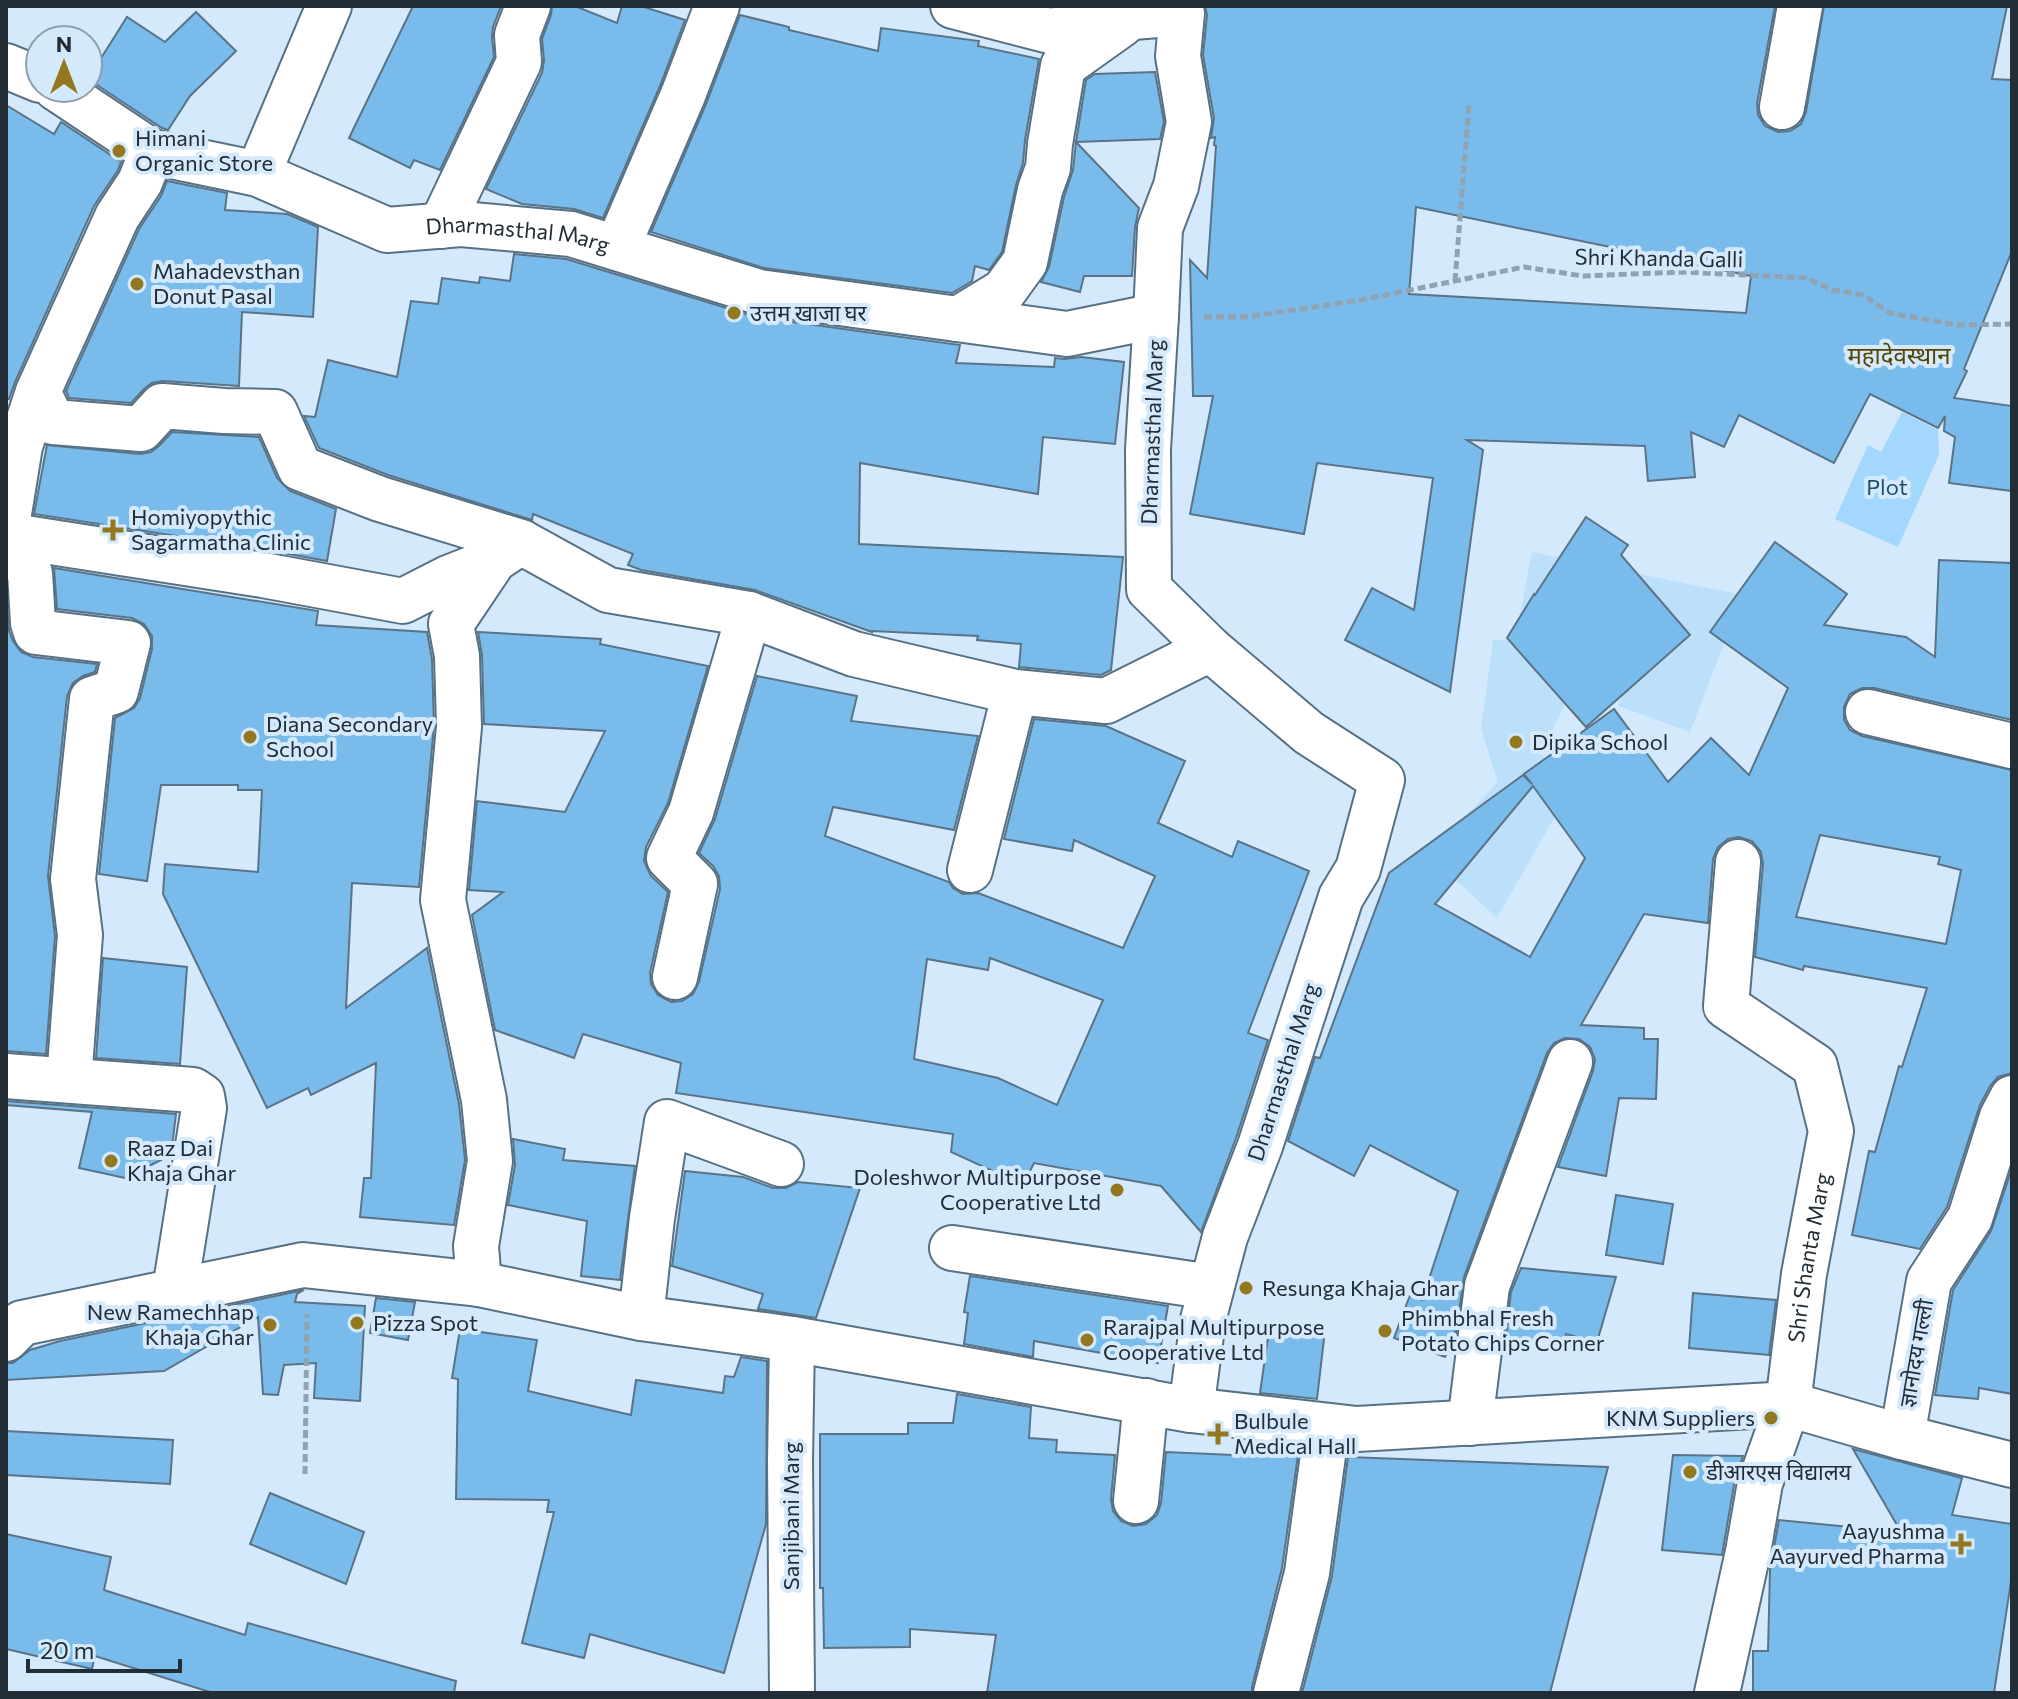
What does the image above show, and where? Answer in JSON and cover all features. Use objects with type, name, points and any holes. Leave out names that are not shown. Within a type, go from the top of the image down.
[{"type":"street","points":[[258,174],[329,6]]},
{"type":"street","points":[[441,226],[519,62],[517,35],[528,6]]},
{"type":"street","points":[[617,248],[683,95],[717,6]]},
{"type":"street","points":[[953,6],[1050,31],[1114,11],[1182,13],[1178,56],[1189,122],[1176,186],[1160,228],[1156,316]]},
{"type":"street","points":[[1782,107],[1800,6]]},
{"type":"street","points":[[958,319],[1004,291],[1025,262],[1040,190],[1048,168],[1063,66],[1114,11]]},
{"type":"street","name":"Dharmasthal Marg","points":[[80,104],[152,152],[258,174],[387,230],[461,224],[571,234],[759,292],[1067,334],[1156,316],[1148,449],[1149,589],[1210,649],[1309,733],[1382,780],[1358,869],[1341,897],[1260,1146],[1225,1237],[1203,1320],[1191,1410]]},
{"type":"street","points":[[69,1080],[80,935],[73,879],[92,699],[116,691],[128,643],[36,632],[30,573],[6,535],[20,446],[38,392],[117,217],[140,182],[152,152]]},
{"type":"street","points":[[38,392],[53,422],[141,429],[162,406],[275,412],[300,468],[608,590],[749,614],[854,654],[1015,692],[1106,701],[1210,649]]},
{"type":"street","points":[[6,535],[263,575],[403,601],[508,551]]},
{"type":"street","points":[[479,1284],[476,1246],[490,1161],[484,1100],[443,900],[459,727],[457,656],[451,624],[508,551]]},
{"type":"street","points":[[675,977],[695,884],[669,858],[691,812],[749,614]]},
{"type":"street","points":[[970,870],[1015,692]]},
{"type":"street","points":[[1868,712],[2012,746]]},
{"type":"street","name":"Shri Shanta Marg","points":[[1717,1693],[1760,1483],[1788,1404],[1804,1274],[1831,1131],[1815,1066],[1726,1006],[1738,862]]},
{"type":"street","points":[[1470,1423],[1487,1286],[1570,1062]]},
{"type":"street","points":[[6,1076],[193,1090],[202,1096],[204,1108],[175,1290]]},
{"type":"street","name":"ज्ञानोदय गल्ली","points":[[1902,1437],[1929,1281],[1970,1218],[2002,1117],[2012,1098]]},
{"type":"street","points":[[641,1318],[667,1122],[781,1164]]},
{"type":"street","points":[[952,1248],[1211,1287]]},
{"type":"street","points":[[6,1339],[22,1323],[303,1265],[479,1284],[641,1318],[792,1339],[1191,1410],[1327,1426],[1357,1429],[1788,1404],[2012,1465]]},
{"type":"street","name":"Sanjibani Marg","points":[[792,1339],[792,1693]]},
{"type":"street","points":[[1136,1501],[1146,1401]]},
{"type":"street","points":[[1276,1693],[1307,1573],[1327,1426]]},
{"type":"path","points":[[1455,281],[1469,104]]},
{"type":"path","name":"Shri Khanda Galli","points":[[1156,316],[1246,317],[1361,300],[1524,267],[1583,276],[1683,272],[1807,278],[1832,290],[1863,295],[1890,313],[1956,325],[2012,324]]},
{"type":"path","points":[[303,1265],[307,1312],[305,1474]]},
{"type":"shaded area","name":"Dipika School","points":[[1532,552],[1743,595],[1690,732],[1619,706],[1623,668],[1573,688],[1541,753],[1557,777],[1560,808],[1497,918],[1429,855],[1498,782],[1481,729],[1493,640],[1515,640]]},
{"type":"green space","name":"Plot","points":[[1902,412],[1938,430],[1939,455],[1898,547],[1835,519],[1868,445],[1881,452]]},
{"type":"building","points":[[413,6],[501,6],[493,27],[494,57],[440,170],[414,160],[410,168],[349,138]]},
{"type":"building","points":[[552,6],[575,6],[617,23],[622,6],[641,6],[685,20],[603,218],[574,209],[522,204],[486,189],[542,73],[542,39]]},
{"type":"building","points":[[1205,6],[1775,6],[1757,103],[1758,115],[1765,126],[1778,132],[1790,131],[1801,124],[1806,112],[1824,6],[2007,6],[1992,79],[2012,80],[2012,251],[1954,398],[2012,406],[2012,491],[1949,483],[1955,437],[1944,431],[1945,416],[1938,428],[1870,394],[1834,463],[1739,415],[1724,447],[1691,432],[1695,477],[1648,481],[1645,446],[1467,440],[1483,450],[1450,692],[1345,640],[1372,588],[1414,610],[1433,478],[1317,463],[1304,534],[1190,514],[1213,396],[1193,396],[1190,260],[1207,278],[1216,146],[1215,137],[1211,138],[1214,118],[1203,55]],"holes":[[[1416,207],[1751,276],[1746,313],[1409,294]]]},
{"type":"building","points":[[196,12],[236,51],[190,96],[168,130],[104,90],[104,54],[127,17],[165,42]]},
{"type":"building","points":[[740,15],[878,51],[881,28],[979,41],[978,46],[1039,59],[1023,163],[1002,252],[989,270],[975,266],[972,281],[952,293],[764,268],[651,232]]},
{"type":"building","points":[[1155,72],[1164,122],[1160,139],[1076,142],[1086,80],[1095,74]]},
{"type":"building","points":[[6,105],[54,134],[61,122],[121,162],[94,206],[9,399],[6,397]]},
{"type":"building","points":[[1076,142],[1139,208],[1132,276],[1084,276],[1080,292],[1041,282],[1049,267],[1073,170]]},
{"type":"building","points":[[167,181],[227,193],[225,210],[287,214],[318,227],[313,317],[242,312],[239,386],[163,381],[152,383],[131,403],[69,398],[66,391],[139,229]]},
{"type":"building","points":[[514,254],[566,259],[756,317],[960,345],[956,363],[1054,367],[1055,358],[1081,357],[1124,362],[1115,444],[1043,437],[1038,494],[860,463],[859,544],[1123,557],[1111,670],[1101,675],[1019,667],[1021,644],[977,640],[978,636],[872,632],[755,590],[641,570],[628,565],[633,554],[533,514],[532,520],[388,475],[319,448],[304,416],[315,417],[328,360],[397,377],[411,301],[438,304],[442,278],[479,283],[480,277],[510,281]]},
{"type":"building","points":[[172,432],[259,437],[277,478],[290,491],[336,509],[327,561],[34,514],[47,445],[140,454],[151,452]]},
{"type":"building","points":[[1586,517],[1628,545],[1621,555],[1690,635],[1586,727],[1507,638]]},
{"type":"building","points":[[1775,542],[1847,594],[1824,625],[1906,637],[1935,657],[1939,560],[2012,563],[2012,720],[1874,688],[1862,688],[1850,694],[1844,707],[1844,720],[1850,730],[1862,736],[2012,770],[2012,1073],[1998,1077],[1980,1105],[1947,1207],[1920,1249],[1852,1235],[1869,1151],[1875,1152],[1899,1066],[1902,1067],[1927,988],[1804,966],[1803,970],[1755,957],[1763,864],[1761,852],[1752,841],[1739,837],[1728,839],[1718,847],[1713,859],[1708,923],[1644,914],[1581,1025],[1644,1028],[1644,1039],[1658,1039],[1656,1099],[1619,1098],[1606,1176],[1558,1167],[1595,1059],[1590,1047],[1579,1039],[1565,1038],[1554,1043],[1547,1053],[1464,1277],[1456,1333],[1445,1357],[1394,1338],[1410,1295],[1422,1300],[1458,1191],[1370,1145],[1354,1176],[1288,1141],[1315,1057],[1320,1058],[1389,873],[1523,775],[1532,784],[1524,774],[1614,709],[1668,782],[1711,738],[1749,775],[1788,688],[1710,632]],"holes":[[[1533,786],[1585,858],[1530,957],[1435,904]],[[1820,835],[1940,857],[1938,864],[1961,870],[1946,944],[1796,917]]]},
{"type":"building","points":[[54,568],[318,611],[316,625],[427,632],[432,659],[434,726],[419,887],[352,883],[346,1008],[427,948],[459,1104],[465,1160],[454,1225],[360,1217],[364,1178],[371,1178],[376,1063],[311,1095],[308,1088],[267,1108],[163,894],[165,864],[258,872],[262,790],[238,790],[238,785],[161,785],[147,881],[99,874],[115,718],[134,708],[140,698],[152,649],[152,636],[144,624],[132,618],[57,609]]},
{"type":"building","points":[[6,590],[9,631],[21,652],[33,657],[97,664],[95,672],[73,683],[67,696],[48,876],[55,936],[46,1054],[6,1051]]},
{"type":"building","points":[[478,632],[601,639],[600,644],[708,666],[668,803],[646,847],[644,861],[651,876],[668,892],[650,973],[651,984],[658,995],[671,1002],[682,1001],[693,994],[699,982],[720,889],[719,876],[699,853],[715,819],[757,676],[857,696],[851,721],[978,736],[954,830],[833,807],[825,836],[949,882],[963,894],[978,893],[1123,948],[1155,876],[1074,840],[1072,851],[1004,839],[1034,719],[1106,726],[1185,761],[1158,823],[1232,857],[1238,841],[1309,871],[1248,1033],[1268,1040],[1201,1232],[1161,1186],[1034,1163],[1023,1185],[951,1152],[953,1134],[676,1093],[681,1063],[583,1034],[574,1058],[495,1030],[472,915],[503,892],[469,890],[477,801],[565,812],[605,731],[484,724],[482,655]],"holes":[[[990,958],[1103,1000],[1057,1105],[998,1078],[914,1059],[927,959],[988,970]]]},
{"type":"building","points":[[103,958],[187,967],[180,1064],[96,1058]]},
{"type":"building","points":[[6,1101],[176,1114],[171,1155],[125,1178],[79,1168],[92,1112],[6,1105]]},
{"type":"building","points":[[513,1139],[565,1149],[563,1160],[635,1166],[620,1280],[581,1276],[587,1221],[508,1205],[515,1165]]},
{"type":"building","points":[[2012,1168],[2012,1394],[1979,1388],[1978,1399],[1935,1395],[1953,1290],[1991,1231]]},
{"type":"building","points":[[685,1171],[743,1177],[773,1188],[786,1188],[798,1182],[860,1188],[816,1318],[758,1309],[763,1294],[672,1266]]},
{"type":"building","points":[[1616,1195],[1673,1204],[1663,1264],[1606,1255]]},
{"type":"building","points":[[1521,1268],[1616,1277],[1597,1342],[1566,1334],[1566,1343],[1506,1337],[1511,1292]]},
{"type":"building","points":[[970,1276],[1168,1306],[1158,1363],[1034,1341],[1033,1357],[964,1344],[968,1313],[964,1312]]},
{"type":"building","points":[[304,1290],[297,1294],[295,1302],[365,1306],[360,1401],[314,1398],[316,1363],[284,1365],[278,1395],[263,1394],[258,1317],[164,1371],[6,1380],[6,1363],[13,1363],[30,1350]]},
{"type":"building","points":[[1693,1293],[1776,1300],[1769,1355],[1689,1348]]},
{"type":"building","points":[[376,1298],[415,1302],[408,1340],[370,1333]]},
{"type":"building","points":[[1270,1323],[1325,1330],[1317,1399],[1260,1393]]},
{"type":"building","points":[[460,1329],[537,1340],[528,1391],[631,1415],[636,1380],[723,1393],[725,1376],[734,1377],[741,1357],[767,1361],[766,1524],[724,1673],[590,1634],[584,1658],[522,1643],[554,1512],[547,1512],[549,1500],[456,1499],[458,1379],[452,1378]]},
{"type":"building","points":[[957,1394],[1031,1407],[1029,1438],[1057,1440],[1056,1452],[1115,1455],[1111,1499],[1113,1511],[1121,1521],[1133,1526],[1146,1524],[1157,1515],[1166,1452],[1233,1455],[1235,1440],[1299,1448],[1282,1568],[1252,1693],[987,1693],[996,1635],[910,1629],[910,1647],[824,1648],[823,1588],[820,1588],[820,1434],[908,1434],[908,1423],[953,1423]]},
{"type":"building","points":[[6,1431],[173,1440],[170,1484],[6,1475]]},
{"type":"building","points":[[1853,1449],[1962,1478],[1952,1515],[2012,1524],[2012,1575],[1994,1693],[1753,1693],[1753,1651],[1768,1651],[1770,1570],[1779,1520],[1901,1532]]},
{"type":"building","points":[[1673,1455],[1743,1456],[1735,1479],[1722,1555],[1662,1550]]},
{"type":"building","points":[[1348,1457],[1608,1467],[1550,1693],[1302,1693],[1332,1576]]},
{"type":"building","points":[[270,1493],[364,1532],[346,1584],[250,1544]]},
{"type":"building","points":[[6,1534],[111,1557],[104,1590],[245,1635],[248,1623],[456,1681],[454,1693],[213,1693],[95,1656],[92,1669],[6,1649]]},
{"type":"place","name":"Himani Organic Store","points":[[119,151]]},
{"type":"place","name":"Mahadevsthan Donut Pasal","points":[[137,284]]},
{"type":"place","name":"उत्तम खाजा घर","points":[[734,313]]},
{"type":"place","name":"Homiyopythic Sagarmatha Clinic","points":[[113,530]]},
{"type":"place","name":"Diana Secondary School","points":[[250,737]]},
{"type":"place","name":"Dipika School","points":[[1516,742]]},
{"type":"place","name":"Raaz Dai Khaja Ghar","points":[[111,1161]]},
{"type":"place","name":"Doleshwor Multipurpose Cooperative Ltd","points":[[1117,1190]]},
{"type":"place","name":"Resunga Khaja Ghar","points":[[1246,1288]]},
{"type":"place","name":"Pizza Spot","points":[[357,1323]]},
{"type":"place","name":"New Ramechhap Khaja Ghar","points":[[270,1325]]},
{"type":"place","name":"Phimbhal Fresh Potato Chips Corner","points":[[1385,1331]]},
{"type":"place","name":"Rarajpal Multipurpose Cooperative Ltd","points":[[1087,1340]]},
{"type":"place","name":"KNM Suppliers","points":[[1771,1418]]},
{"type":"place","name":"Bulbule Medical Hall","points":[[1218,1434]]},
{"type":"place","name":"डीआरएस विद्यालय","points":[[1690,1472]]},
{"type":"place","name":"Aayushma Aayurved Pharma","points":[[1961,1544]]},
{"type":"district","name":"महादेवस्थान","points":[[1899,356]]}]
